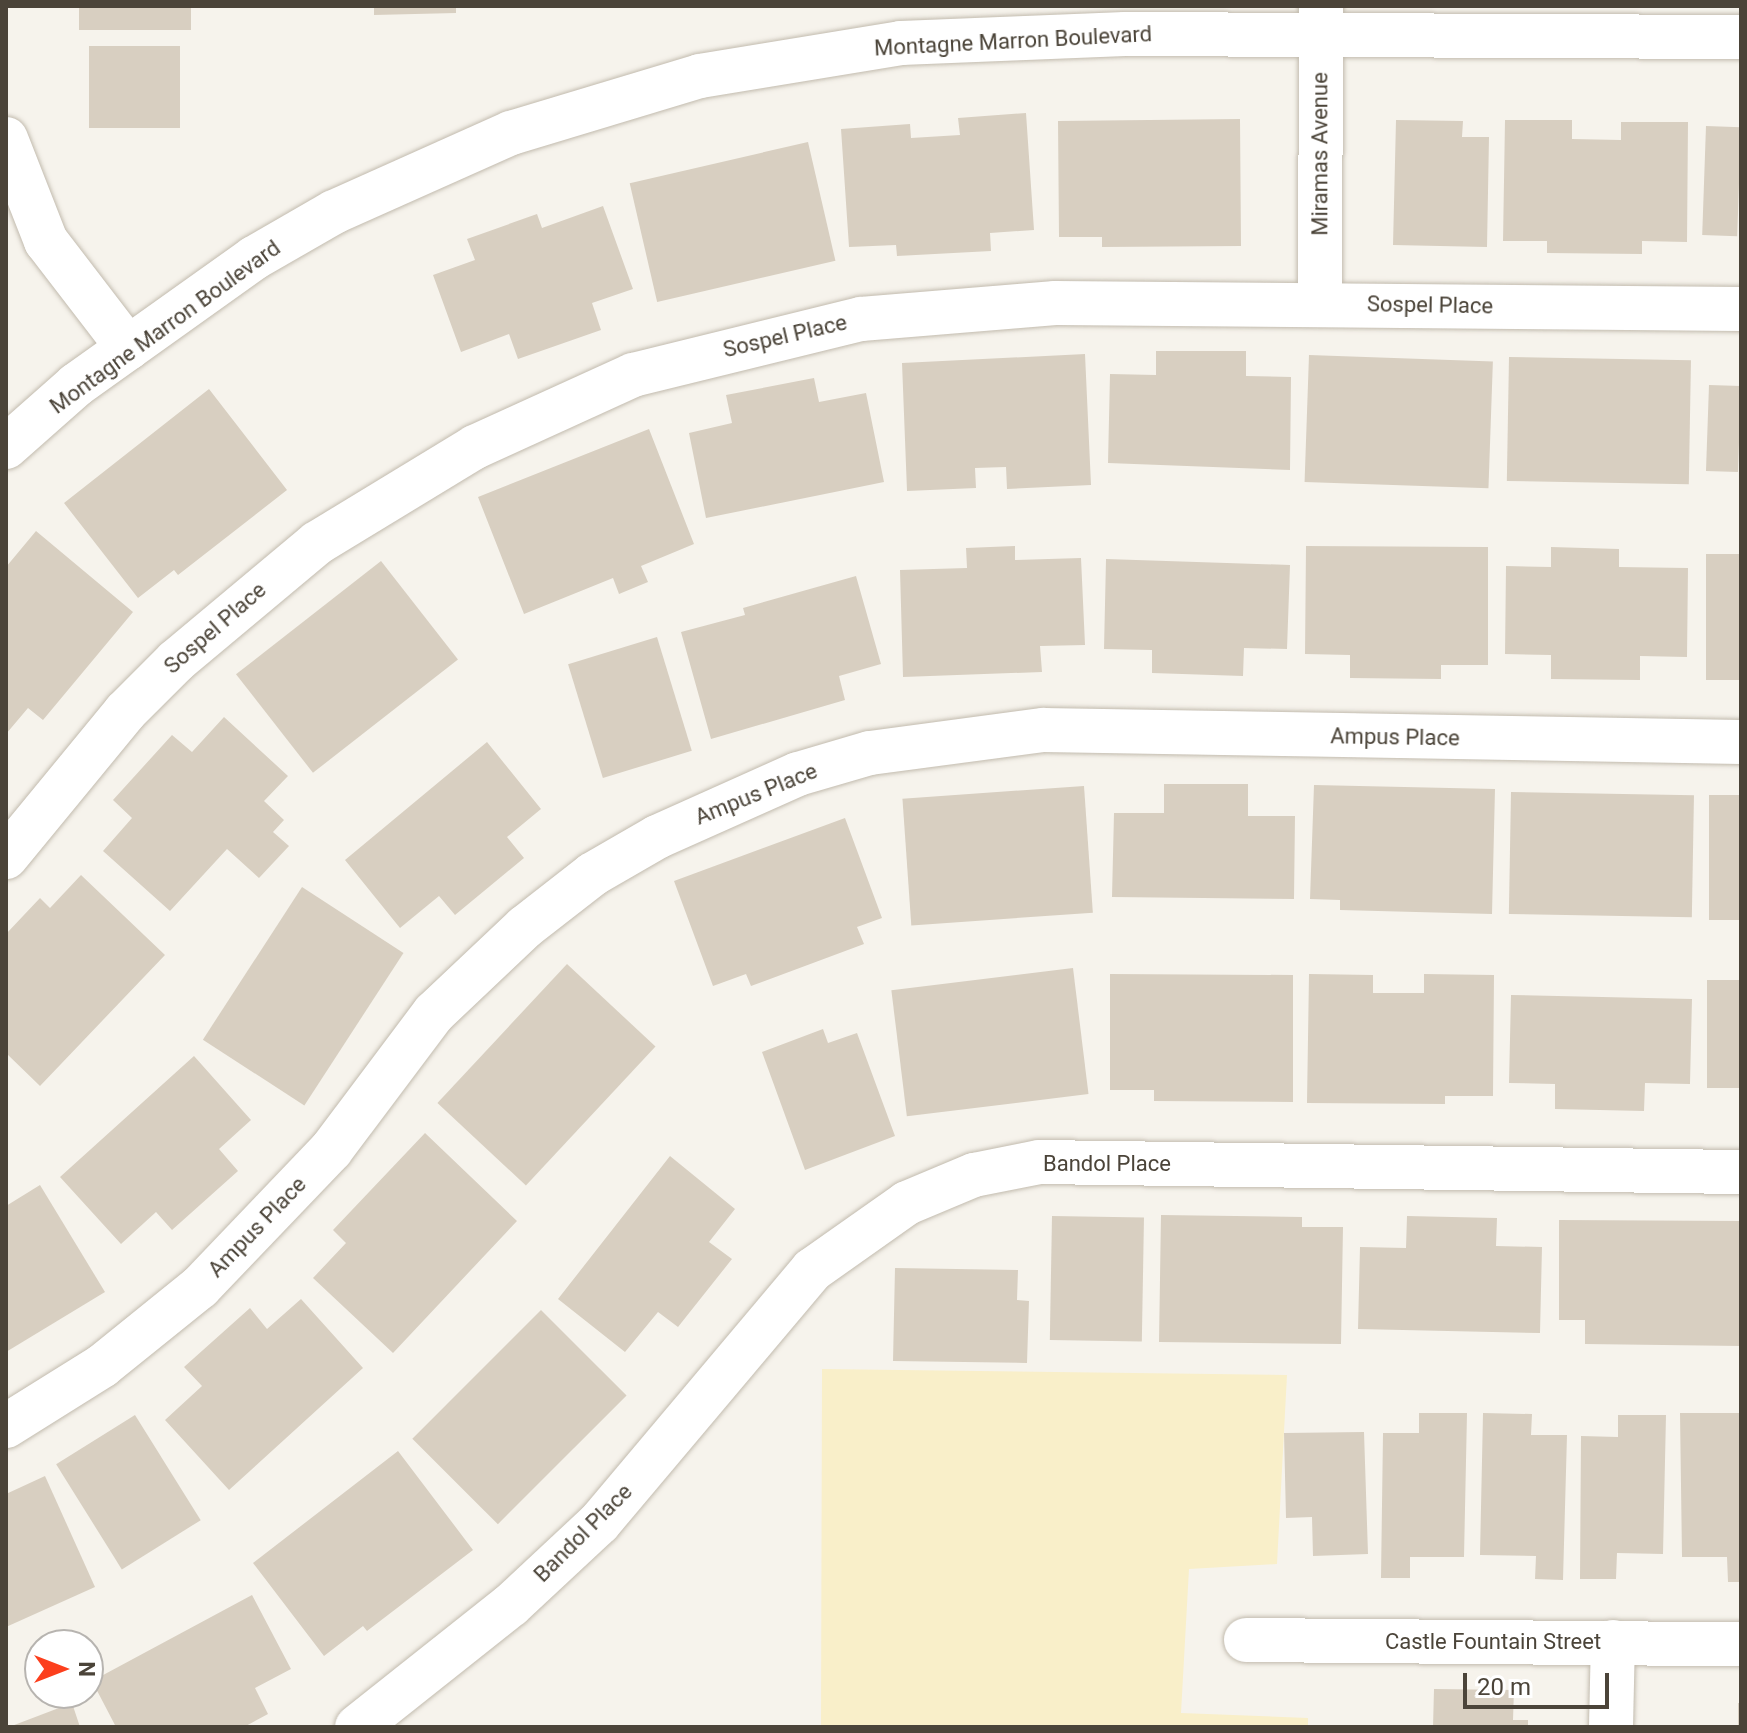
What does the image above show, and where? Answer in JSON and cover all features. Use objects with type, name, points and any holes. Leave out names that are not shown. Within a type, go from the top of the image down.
[{"type":"street","name":"Montagne Marron Boulevard","points":[[6,447],[76,385],[254,258],[334,212],[424,168],[616,97],[757,65],[901,43],[1125,34],[1321,20],[1442,40],[1741,37]]},
{"type":"street","name":"Miramas Avenue","points":[[1320,303],[1321,20]]},
{"type":"street","points":[[6,139],[46,241],[128,348]]},
{"type":"street","name":"Sospel Place","points":[[6,857],[125,712],[259,590],[317,543],[385,498],[562,404],[633,375],[861,319],[1055,303],[1741,309]]},
{"type":"street","name":"Ampus Place","points":[[6,1426],[102,1366],[200,1287],[331,1150],[453,993],[525,927],[593,874],[657,837],[798,774],[870,753],[1043,730],[1741,742]]},
{"type":"street","name":"Bandol Place","points":[[357,1727],[511,1605],[599,1523],[812,1270],[907,1203],[974,1175],[1039,1162],[1741,1172]]},
{"type":"street","name":"Castle Fountain Street","points":[[1246,1640],[1741,1644]]},
{"type":"street","points":[[1611,1727],[1613,1642]]},
{"type":"sand","points":[[822,1369],[1287,1375],[1277,1564],[1189,1569],[1181,1713],[1308,1718],[1308,1727],[821,1727]]},
{"type":"building","points":[[79,6],[191,6],[191,30],[79,30]]},
{"type":"building","points":[[374,6],[456,6],[456,13],[374,15]]},
{"type":"building","points":[[89,46],[180,46],[180,128],[89,128]]},
{"type":"building","points":[[1026,113],[1034,230],[990,233],[991,251],[897,256],[896,245],[849,247],[841,129],[910,124],[911,138],[960,135],[958,118]]},
{"type":"building","points":[[1240,119],[1241,246],[1102,247],[1102,237],[1059,237],[1058,121]]},
{"type":"building","points":[[1396,120],[1463,121],[1462,137],[1489,137],[1487,247],[1393,245]]},
{"type":"building","points":[[1505,120],[1572,120],[1572,139],[1621,140],[1621,122],[1688,122],[1687,242],[1642,241],[1642,254],[1547,253],[1547,241],[1503,241]]},
{"type":"building","points":[[1706,126],[1741,127],[1737,236],[1702,235]]},
{"type":"building","points":[[808,142],[835,261],[657,302],[630,183]]},
{"type":"building","points":[[603,206],[633,289],[592,303],[601,330],[518,359],[509,334],[461,352],[433,275],[475,260],[467,239],[537,214],[542,228]]},
{"type":"building","points":[[1156,351],[1246,351],[1246,376],[1291,377],[1290,470],[1108,463],[1110,374],[1156,375]]},
{"type":"building","points":[[1085,354],[1091,485],[1007,489],[1006,467],[975,468],[976,488],[907,491],[902,363]]},
{"type":"building","points":[[1309,355],[1493,361],[1488,488],[1305,482]]},
{"type":"building","points":[[1509,357],[1691,360],[1689,484],[1507,481]]},
{"type":"building","points":[[814,378],[819,402],[866,393],[884,482],[706,518],[689,433],[732,423],[726,395]]},
{"type":"building","points":[[1709,385],[1741,386],[1738,472],[1706,471]]},
{"type":"building","points":[[209,389],[287,490],[178,575],[174,570],[138,598],[64,503]]},
{"type":"building","points":[[649,429],[694,544],[641,566],[648,582],[619,594],[613,578],[524,614],[478,497]]},
{"type":"building","points":[[36,531],[133,612],[43,720],[28,708],[6,734],[6,567]]},
{"type":"building","points":[[1015,546],[1015,560],[1081,558],[1085,645],[1040,646],[1042,672],[903,677],[900,570],[967,568],[966,548]]},
{"type":"building","points":[[1306,546],[1488,547],[1488,665],[1441,665],[1441,679],[1350,678],[1350,655],[1305,654]]},
{"type":"building","points":[[1551,547],[1619,549],[1619,567],[1688,568],[1687,657],[1640,656],[1640,680],[1551,679],[1551,655],[1505,654],[1506,566],[1551,567]]},
{"type":"building","points":[[1706,554],[1741,554],[1741,680],[1706,680]]},
{"type":"building","points":[[1106,559],[1290,565],[1287,649],[1244,648],[1243,676],[1152,673],[1152,650],[1104,649]]},
{"type":"building","points":[[381,561],[458,660],[313,773],[236,674]]},
{"type":"building","points":[[856,576],[881,664],[839,676],[845,700],[711,739],[681,632],[745,615],[743,608]]},
{"type":"building","points":[[657,637],[692,751],[603,778],[568,664]]},
{"type":"building","points":[[224,717],[288,776],[264,801],[284,820],[273,832],[289,846],[259,878],[227,849],[170,911],[103,851],[132,818],[113,800],[172,735],[192,752]]},
{"type":"building","points":[[487,742],[541,809],[507,837],[524,858],[455,915],[439,896],[400,928],[345,860]]},
{"type":"building","points":[[1164,784],[1248,784],[1248,816],[1295,816],[1294,899],[1112,897],[1114,813],[1164,813]]},
{"type":"building","points":[[1314,785],[1495,789],[1492,914],[1340,910],[1340,900],[1310,899]]},
{"type":"building","points":[[1084,786],[1093,913],[911,925],[902,799]]},
{"type":"building","points":[[1511,792],[1694,795],[1692,917],[1509,914]]},
{"type":"building","points":[[1709,795],[1741,795],[1741,920],[1709,920]]},
{"type":"building","points":[[845,818],[882,918],[857,927],[864,944],[751,986],[746,974],[713,986],[674,881]]},
{"type":"building","points":[[81,875],[165,955],[40,1086],[6,1053],[6,934],[40,898],[50,908]]},
{"type":"building","points":[[302,887],[403,953],[304,1106],[203,1040]]},
{"type":"building","points":[[567,964],[655,1047],[526,1185],[437,1103]]},
{"type":"building","points":[[1073,968],[1088,1094],[907,1116],[891,990]]},
{"type":"building","points":[[1110,974],[1293,975],[1293,1102],[1154,1101],[1154,1090],[1110,1090]]},
{"type":"building","points":[[1309,974],[1373,975],[1373,993],[1424,993],[1424,974],[1494,975],[1493,1096],[1445,1096],[1445,1104],[1307,1103]]},
{"type":"building","points":[[1707,980],[1741,980],[1741,1088],[1707,1088]]},
{"type":"building","points":[[1511,995],[1692,999],[1690,1084],[1645,1083],[1644,1111],[1555,1109],[1555,1084],[1509,1083]]},
{"type":"building","points":[[823,1029],[828,1043],[857,1033],[895,1136],[805,1170],[762,1052]]},
{"type":"building","points":[[194,1056],[251,1120],[219,1149],[238,1171],[172,1230],[156,1212],[121,1244],[60,1177]]},
{"type":"building","points":[[425,1133],[517,1221],[393,1353],[313,1278],[346,1243],[333,1230]]},
{"type":"building","points":[[670,1156],[735,1209],[709,1242],[732,1259],[678,1327],[658,1312],[625,1352],[558,1299]]},
{"type":"building","points":[[40,1185],[105,1292],[6,1352],[6,1206]]},
{"type":"building","points":[[1161,1215],[1302,1217],[1302,1227],[1343,1227],[1341,1344],[1159,1342]]},
{"type":"building","points":[[1052,1216],[1144,1218],[1142,1342],[1050,1340]]},
{"type":"building","points":[[1407,1216],[1497,1218],[1496,1246],[1542,1247],[1540,1333],[1358,1329],[1360,1247],[1406,1248]]},
{"type":"building","points":[[1559,1220],[1741,1221],[1741,1346],[1585,1344],[1585,1320],[1559,1320]]},
{"type":"building","points":[[895,1268],[1018,1270],[1017,1300],[1029,1301],[1027,1363],[893,1361]]},
{"type":"building","points":[[301,1299],[363,1368],[229,1490],[165,1420],[202,1386],[184,1367],[250,1308],[267,1329]]},
{"type":"building","points":[[541,1310],[627,1396],[498,1524],[412,1439]]},
{"type":"building","points":[[1419,1413],[1467,1413],[1464,1557],[1410,1557],[1410,1578],[1381,1578],[1383,1433],[1419,1433]]},
{"type":"building","points":[[1483,1413],[1532,1414],[1531,1435],[1567,1435],[1563,1580],[1535,1579],[1536,1556],[1480,1555]]},
{"type":"building","points":[[1680,1413],[1741,1413],[1741,1582],[1728,1582],[1727,1557],[1682,1557]]},
{"type":"building","points":[[135,1415],[201,1520],[122,1569],[56,1464]]},
{"type":"building","points":[[1618,1415],[1666,1415],[1663,1554],[1617,1553],[1616,1579],[1580,1579],[1581,1436],[1618,1437]]},
{"type":"building","points":[[1364,1432],[1368,1554],[1313,1556],[1312,1517],[1286,1518],[1284,1433]]},
{"type":"building","points":[[398,1451],[473,1550],[367,1631],[363,1626],[324,1656],[253,1563]]},
{"type":"building","points":[[45,1476],[95,1587],[6,1627],[6,1494]]},
{"type":"building","points":[[252,1595],[291,1669],[255,1688],[268,1714],[244,1727],[116,1727],[104,1704],[104,1675]]},
{"type":"building","points":[[1434,1689],[1514,1690],[1513,1720],[1528,1720],[1528,1727],[1433,1727]]},
{"type":"building","points":[[1738,1703],[1741,1703],[1741,1727],[1738,1727]]},
{"type":"building","points":[[56,1709],[74,1709],[80,1727],[9,1727]]}]
